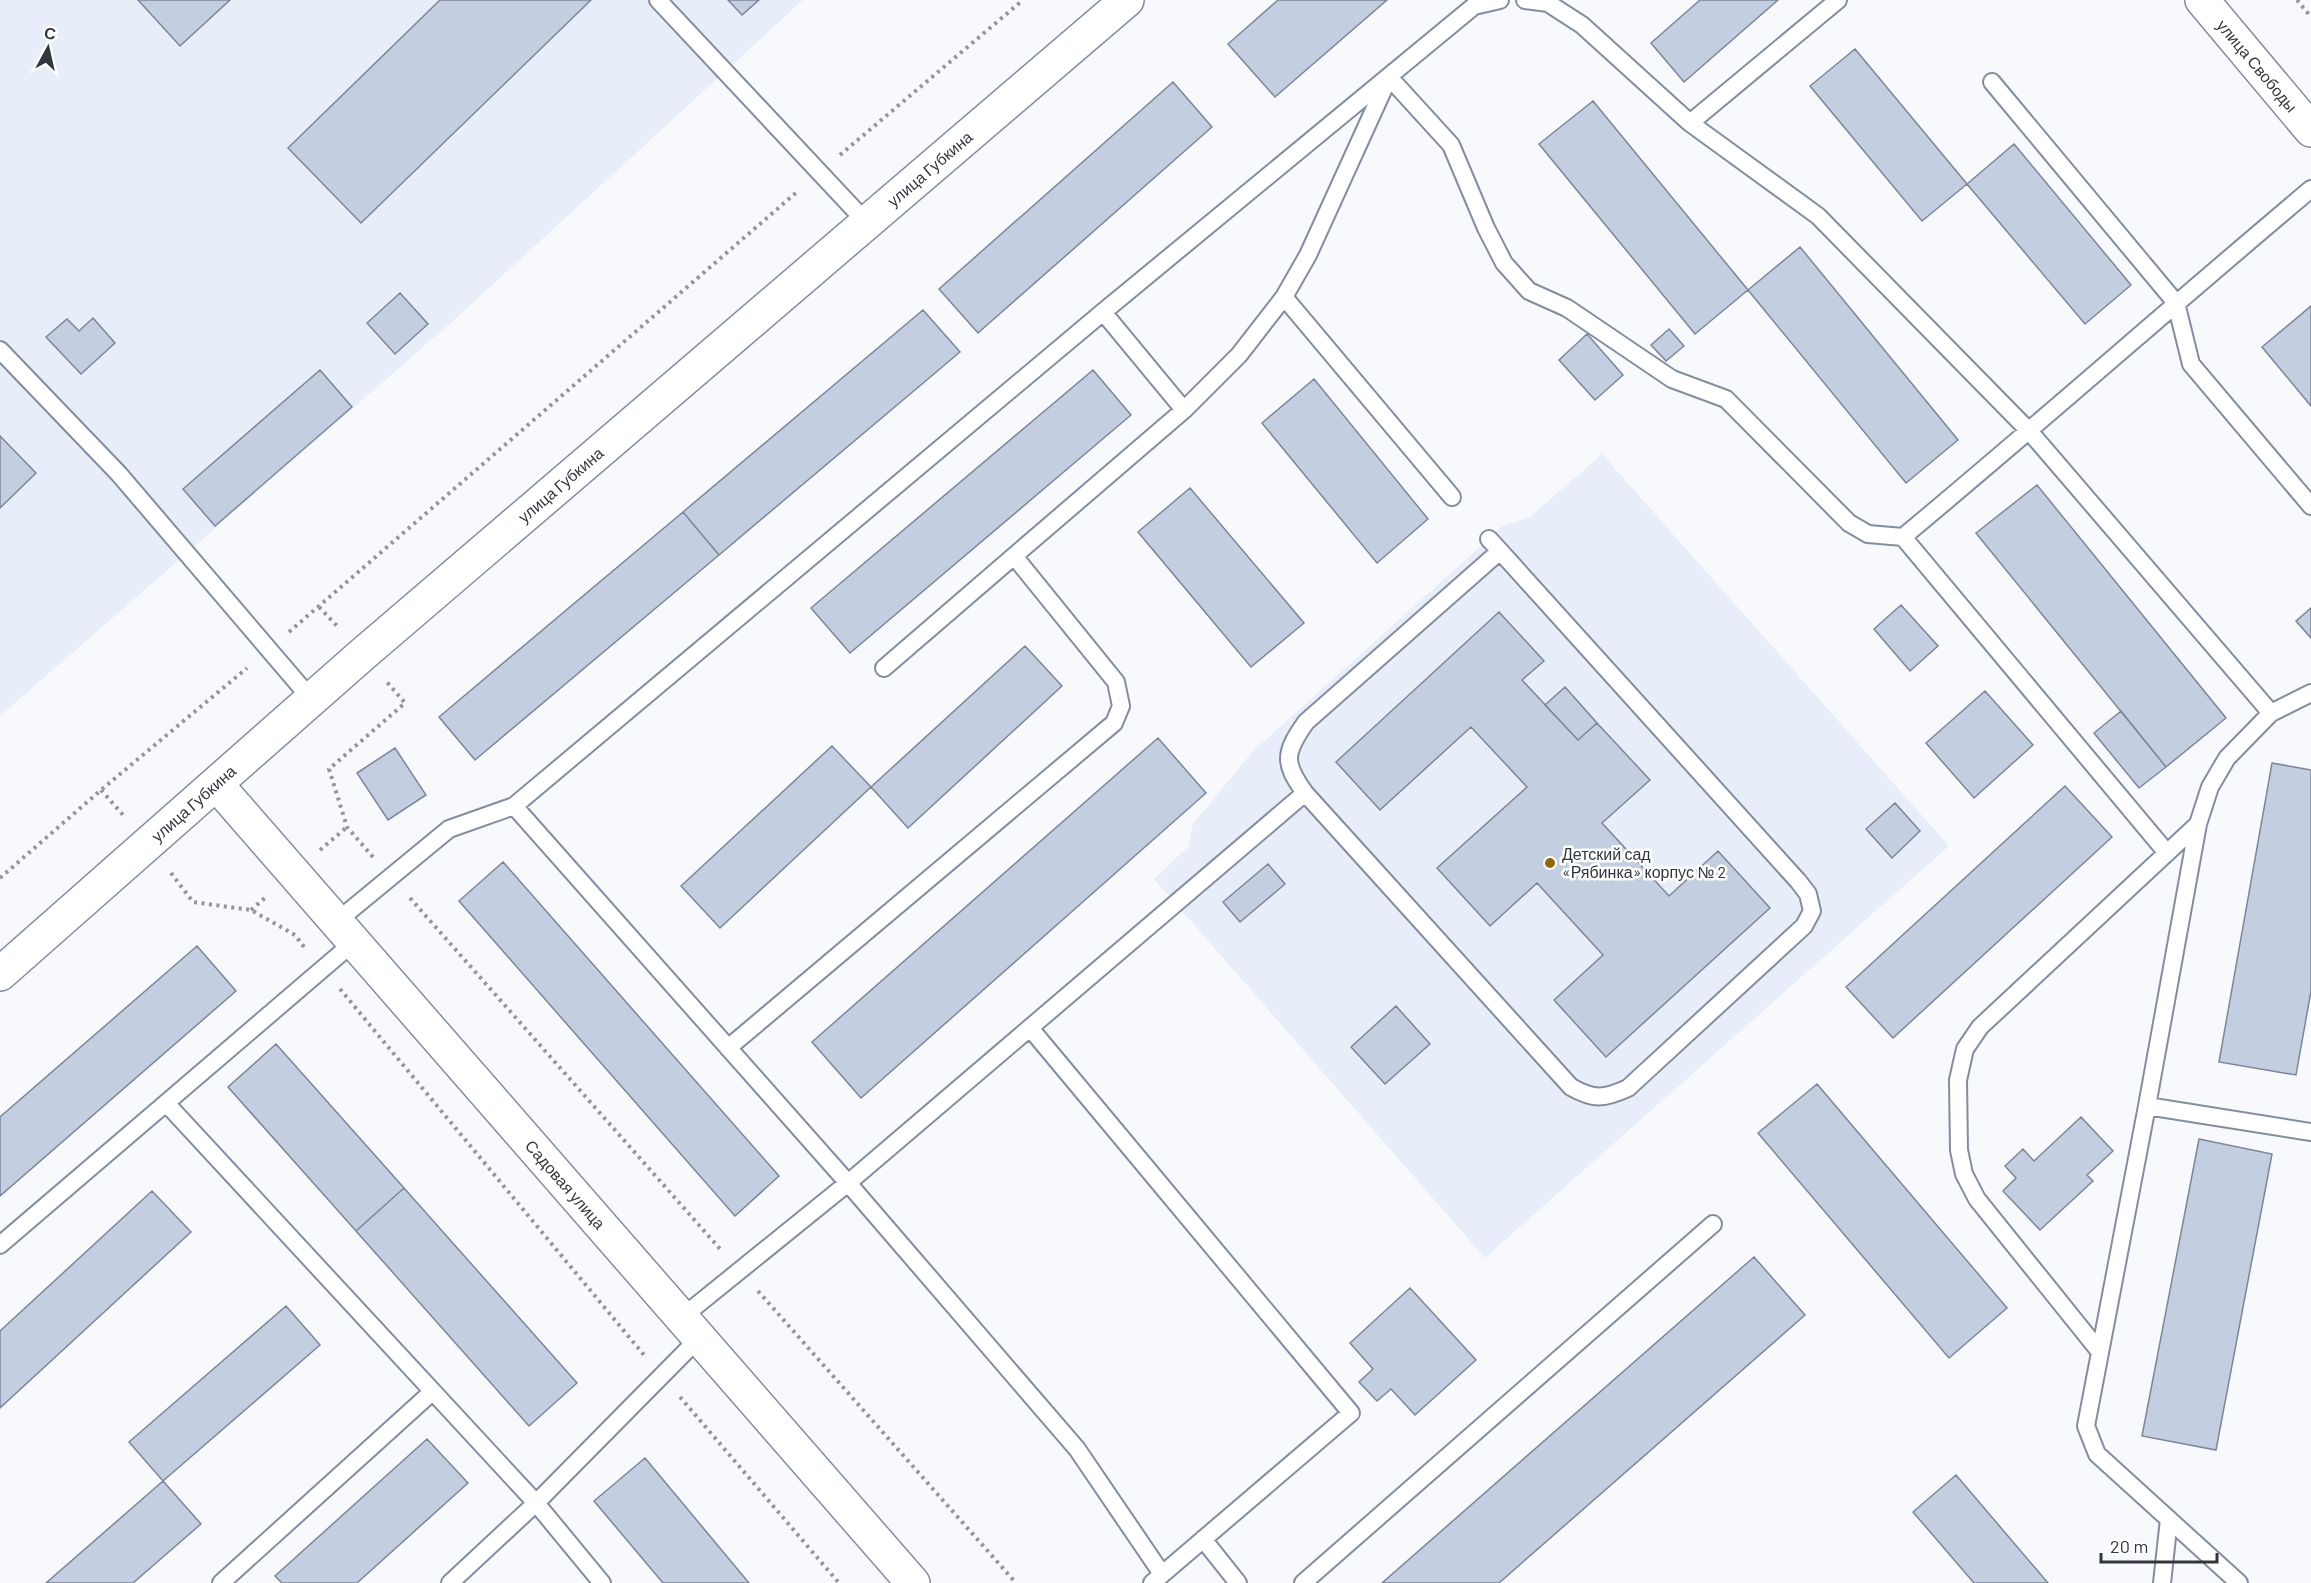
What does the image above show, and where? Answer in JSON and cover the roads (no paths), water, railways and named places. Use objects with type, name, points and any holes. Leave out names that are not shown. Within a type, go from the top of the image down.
[{"type":"main road","name":"улица Губкина","points":[[0,974],[312,700],[1126,0]]},
{"type":"main road","name":"улица Свободы","points":[[2202,0],[2311,130]]},
{"type":"main road","name":"Садовая улица","points":[[216,784],[912,1583]]},
{"type":"lane","points":[[658,0],[866,222]]},
{"type":"lane","points":[[0,1245],[323,969],[345,932],[391,877],[449,829],[514,806],[1103,312],[1474,6],[1500,0]]},
{"type":"lane","points":[[1525,0],[1548,3],[1582,25],[1690,123],[1818,216],[2030,432],[2271,712]]},
{"type":"lane","points":[[1690,123],[1838,0]]},
{"type":"lane","points":[[884,668],[1184,410],[1239,356],[1284,297],[1308,255],[1389,77]]},
{"type":"lane","points":[[1389,77],[1451,145],[1486,228],[1504,263],[1529,291],[1568,308],[1672,379],[1726,399],[1849,523],[1868,534],[1903,537],[2030,432],[2176,303],[2311,189]]},
{"type":"lane","points":[[1992,82],[2176,303],[2191,364],[2311,506]]},
{"type":"lane","points":[[1284,297],[1452,496]]},
{"type":"lane","points":[[1103,312],[1184,410]]},
{"type":"lane","points":[[0,350],[119,474],[312,700]]},
{"type":"lane","points":[[1903,537],[2167,853]]},
{"type":"lane","points":[[1495,545],[1798,881],[1808,894],[1812,911],[1804,926],[1628,1088],[1608,1097],[1586,1095],[1571,1087],[1305,793],[1291,774],[1288,756],[1293,741],[1306,722],[1495,545]]},
{"type":"lane","points":[[728,1048],[1114,723],[1121,706],[1116,682],[1014,556]]},
{"type":"lane","points":[[2239,1583],[2097,1454],[2086,1426],[2198,824],[2210,787],[2227,758],[2271,712],[2311,693]]},
{"type":"lane","points":[[450,1583],[536,1503],[662,1376],[690,1328],[740,1270],[848,1183],[1305,793]]},
{"type":"lane","points":[[514,806],[848,1183],[1077,1449],[1157,1578],[1351,1413],[1030,1028]]},
{"type":"lane","points":[[2100,1352],[1977,1199],[1964,1174],[1959,1150],[1958,1080],[1965,1049],[1980,1027],[2198,824]]},
{"type":"lane","points":[[166,1103],[536,1503],[602,1583]]},
{"type":"lane","points":[[2147,1106],[2311,1132]]},
{"type":"lane","points":[[1303,1583],[1713,1224]]},
{"type":"lane","points":[[221,1583],[432,1392]]},
{"type":"lane","points":[[2162,1583],[2169,1519]]},
{"type":"lane","points":[[1203,1539],[1238,1583]]},
{"type":"place","name":"Детский сад «Рябинка» корпус № 2","points":[[1550,863]]}]
